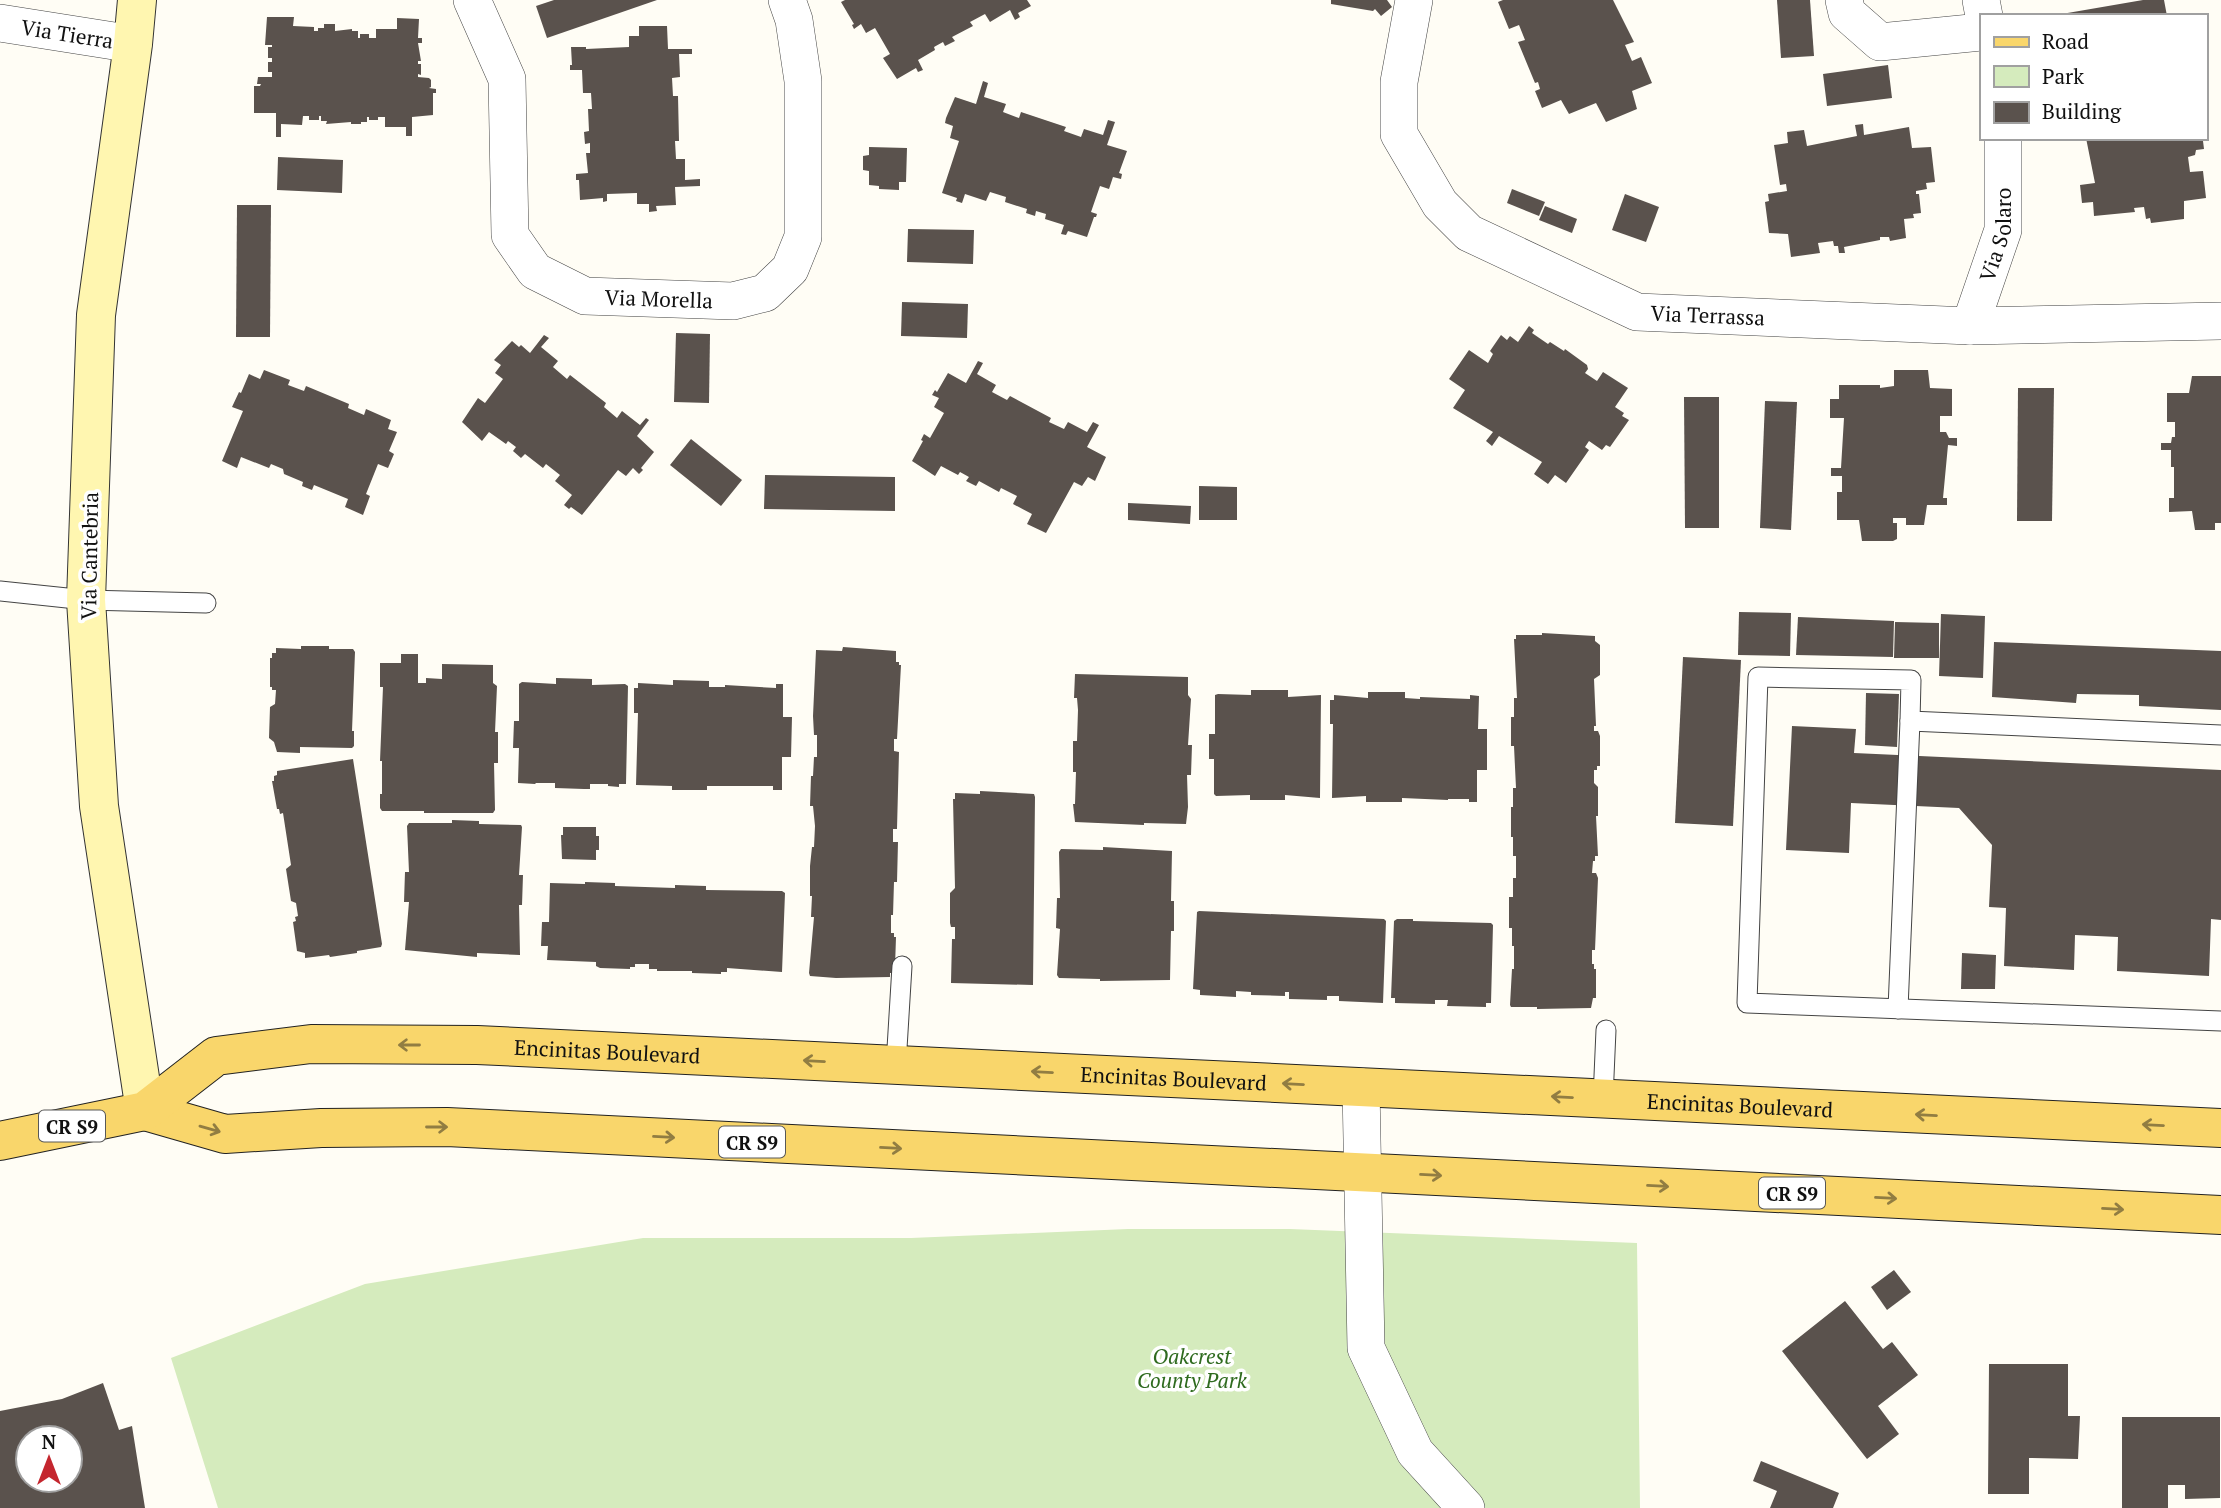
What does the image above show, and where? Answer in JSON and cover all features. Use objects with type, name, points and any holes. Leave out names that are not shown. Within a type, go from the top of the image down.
[{"type":"main road","name":"Via Cantebria","points":[[137,0],[96,315],[86,600],[99,806],[145,1111]]},
{"type":"main road","name":"Encinitas Boulevard","points":[[0,1141],[145,1111],[216,1056],[311,1044],[477,1045],[2221,1128]]},
{"type":"main road","name":"Encinitas Boulevard","points":[[145,1111],[225,1134],[321,1128],[447,1127],[2221,1215]]},
{"type":"street","name":"Via Morella","points":[[472,0],[507,79],[510,235],[535,271],[585,296],[733,301],[765,293],[790,269],[803,237],[803,81],[794,20],[787,0]]},
{"type":"street","name":"Via Terrassa","points":[[1413,0],[1399,82],[1399,134],[1440,204],[1469,233],[1637,312],[1970,326],[2221,321]]},
{"type":"street","points":[[1844,0],[1847,13],[1880,42],[1980,32]]},
{"type":"street","name":"Via Tierra","points":[[0,23],[133,44]]},
{"type":"street","name":"Via Solaro","points":[[1970,326],[2003,230],[2003,140]]},
{"type":"street","points":[[1362,1087],[1366,1348],[1415,1452],[1466,1508]]},
{"type":"lane","points":[[0,591],[86,600],[206,603]]},
{"type":"lane","points":[[1898,1009],[1910,680],[1758,677],[1747,1003],[1898,1009],[2221,1021]]},
{"type":"lane","points":[[1910,721],[2221,735]]},
{"type":"lane","points":[[896,1065],[902,965]]},
{"type":"lane","points":[[1603,1099],[1606,1030]]},
{"type":"green space","name":"Oakcrest County Park","points":[[1128,1229],[1290,1229],[1637,1243],[1640,1508],[218,1508],[171,1358],[365,1284],[643,1238],[911,1238]]},
{"type":"building","points":[[554,0],[657,0],[547,38],[536,6]]},
{"type":"building","points":[[1027,0],[1031,6],[1018,13],[1020,17],[1015,20],[1010,10],[990,22],[985,14],[970,22],[973,26],[952,37],[955,41],[945,46],[943,42],[918,60],[923,70],[918,72],[916,68],[897,79],[883,58],[890,54],[875,28],[866,33],[861,24],[854,29],[854,24],[841,2]]},
{"type":"building","points":[[1331,0],[1387,0],[1392,7],[1381,16],[1375,9],[1373,11],[1331,4]]},
{"type":"building","points":[[1613,0],[1634,42],[1625,45],[1632,61],[1641,57],[1652,83],[1632,91],[1637,109],[1606,122],[1596,103],[1569,114],[1561,100],[1542,108],[1535,91],[1540,89],[1538,82],[1535,83],[1518,42],[1525,40],[1519,25],[1509,29],[1498,2]]},
{"type":"building","points":[[1777,0],[1810,0],[1814,56],[1781,58]]},
{"type":"building","points":[[2143,0],[2164,0],[2167,14],[2062,14]]},
{"type":"building","points":[[267,17],[294,17],[293,26],[314,27],[314,31],[324,28],[324,24],[335,24],[335,31],[358,31],[358,38],[360,34],[369,34],[369,38],[376,38],[376,29],[397,29],[397,18],[419,19],[418,38],[422,38],[422,43],[418,43],[421,75],[418,74],[418,77],[429,78],[429,88],[436,89],[436,93],[433,93],[433,115],[412,117],[412,136],[406,136],[406,127],[385,127],[385,117],[369,120],[367,117],[367,122],[361,124],[326,124],[327,121],[321,121],[321,116],[319,120],[309,120],[309,116],[303,116],[302,125],[281,124],[281,137],[276,137],[276,113],[254,113],[254,86],[261,84],[257,84],[258,77],[272,77],[272,72],[268,72],[268,62],[272,62],[272,58],[268,58],[268,47],[272,45],[265,45]]},
{"type":"building","points":[[639,26],[667,26],[668,49],[692,49],[692,54],[679,54],[680,77],[672,78],[673,96],[678,96],[679,141],[675,141],[676,159],[685,159],[685,180],[700,179],[700,186],[675,187],[676,205],[656,206],[657,211],[649,212],[649,204],[637,204],[637,193],[607,194],[607,201],[603,202],[603,198],[580,200],[576,174],[588,173],[586,153],[590,153],[590,143],[585,144],[584,132],[589,131],[588,109],[592,109],[591,93],[583,93],[582,70],[570,70],[571,47],[629,47],[629,36],[639,36]]},
{"type":"building","points":[[1888,65],[1892,98],[1827,106],[1823,74]]},
{"type":"building","points":[[983,81],[988,83],[984,97],[1006,104],[1003,112],[1019,118],[1021,112],[1066,127],[1064,131],[1081,137],[1084,129],[1103,135],[1108,120],[1115,122],[1107,145],[1127,151],[1119,173],[1122,174],[1121,179],[1113,177],[1109,189],[1100,186],[1091,212],[1097,214],[1087,237],[1068,231],[1066,235],[1061,234],[1064,225],[1045,219],[1046,214],[1036,211],[1035,216],[1026,213],[1027,209],[1005,202],[1006,197],[990,192],[986,201],[965,194],[962,203],[956,201],[957,198],[942,193],[959,141],[950,138],[953,126],[945,123],[946,118],[955,97],[976,104]]},
{"type":"building","points":[[1863,124],[1864,135],[1909,127],[1912,148],[1931,147],[1935,182],[1926,183],[1927,189],[1916,191],[1916,194],[1919,194],[1921,213],[1913,214],[1914,218],[1904,219],[1906,238],[1890,241],[1889,237],[1880,237],[1880,240],[1844,247],[1845,253],[1839,253],[1838,246],[1834,246],[1833,241],[1818,243],[1820,253],[1791,257],[1788,234],[1769,233],[1765,202],[1769,201],[1768,194],[1787,191],[1786,184],[1780,185],[1774,145],[1788,143],[1787,132],[1804,130],[1807,146],[1857,136],[1855,125]]},
{"type":"building","points":[[2086,140],[2203,141],[2204,149],[2196,150],[2195,155],[2188,157],[2190,172],[2203,171],[2206,198],[2184,201],[2184,219],[2151,223],[2150,218],[2146,219],[2144,207],[2134,208],[2135,212],[2094,216],[2093,202],[2082,203],[2080,185],[2095,183]]},
{"type":"building","points":[[869,147],[907,148],[906,182],[899,182],[899,190],[879,189],[879,186],[869,185],[869,171],[863,170],[863,156],[869,155]]},
{"type":"building","points":[[278,157],[343,160],[342,193],[277,190]]},
{"type":"building","points":[[1512,189],[1545,202],[1539,216],[1507,203]]},
{"type":"building","points":[[1625,194],[1659,207],[1646,242],[1612,230]]},
{"type":"building","points":[[237,205],[271,205],[270,337],[236,337]]},
{"type":"building","points":[[1545,206],[1577,219],[1572,233],[1539,220]]},
{"type":"building","points":[[908,229],[974,230],[973,264],[907,262]]},
{"type":"building","points":[[902,302],[968,304],[967,338],[901,336]]},
{"type":"building","points":[[1529,326],[1534,330],[1532,333],[1548,344],[1550,342],[1564,351],[1565,349],[1587,365],[1585,373],[1597,381],[1603,372],[1628,388],[1615,407],[1629,420],[1610,447],[1606,445],[1602,450],[1589,441],[1585,447],[1589,450],[1566,483],[1555,475],[1548,484],[1534,474],[1542,462],[1499,436],[1492,446],[1486,441],[1493,432],[1453,408],[1465,390],[1449,379],[1469,350],[1488,363],[1493,354],[1490,351],[1501,335],[1507,340],[1510,336],[1518,342]]},
{"type":"building","points":[[676,333],[710,334],[709,403],[674,402]]},
{"type":"building","points":[[544,335],[549,338],[541,347],[558,361],[553,367],[567,379],[570,375],[606,403],[604,407],[617,418],[622,411],[640,425],[646,418],[649,420],[637,436],[654,452],[641,468],[643,470],[639,474],[633,468],[626,476],[618,470],[582,515],[564,505],[572,495],[555,481],[560,475],[546,464],[543,468],[525,454],[521,458],[513,451],[516,447],[508,441],[506,444],[489,432],[482,441],[462,422],[478,398],[485,403],[503,379],[495,373],[501,365],[494,360],[512,341],[530,353]]},
{"type":"building","points":[[978,361],[983,363],[977,374],[996,385],[992,392],[1007,400],[1010,396],[1051,418],[1049,422],[1064,429],[1068,422],[1087,432],[1093,422],[1099,425],[1087,447],[1106,457],[1095,481],[1088,477],[1082,486],[1074,482],[1046,533],[1027,524],[1032,514],[1013,504],[1017,496],[1001,488],[999,492],[979,481],[976,486],[966,481],[969,477],[960,472],[958,475],[941,466],[935,476],[912,461],[924,434],[930,438],[944,413],[934,407],[939,398],[932,395],[935,390],[937,392],[948,373],[966,383]]},
{"type":"building","points":[[264,370],[290,380],[288,385],[304,391],[306,386],[349,404],[348,408],[364,415],[366,409],[391,420],[388,429],[397,432],[389,451],[394,454],[388,468],[378,464],[366,494],[370,496],[363,515],[345,507],[348,499],[314,485],[312,490],[302,486],[303,482],[284,474],[283,469],[271,464],[269,468],[241,457],[237,468],[222,461],[243,411],[232,407],[249,374],[260,379]]},
{"type":"building","points":[[1894,370],[1928,370],[1930,388],[1952,389],[1952,416],[1940,416],[1940,432],[1946,432],[1949,438],[1957,438],[1957,446],[1948,445],[1943,498],[1947,498],[1947,505],[1927,505],[1924,525],[1906,525],[1906,518],[1893,518],[1893,523],[1897,523],[1897,539],[1893,541],[1862,541],[1859,520],[1837,520],[1837,492],[1842,492],[1842,476],[1831,476],[1831,468],[1841,468],[1844,418],[1830,418],[1830,399],[1839,399],[1839,385],[1880,385],[1880,388],[1894,386]]},
{"type":"building","points":[[2192,376],[2221,376],[2221,523],[2215,523],[2215,530],[2195,530],[2192,511],[2169,512],[2169,498],[2174,498],[2174,467],[2171,467],[2171,450],[2161,450],[2161,443],[2171,443],[2172,437],[2175,437],[2175,422],[2167,422],[2167,393],[2189,393]]},
{"type":"building","points":[[2018,388],[2054,388],[2052,521],[2017,521]]},
{"type":"building","points":[[1684,397],[1719,397],[1719,528],[1685,528]]},
{"type":"building","points":[[1765,401],[1797,402],[1791,530],[1760,528]]},
{"type":"building","points":[[691,439],[742,480],[721,506],[670,465]]},
{"type":"building","points":[[765,475],[895,477],[895,511],[764,509]]},
{"type":"building","points":[[1199,486],[1237,487],[1237,520],[1199,520]]},
{"type":"building","points":[[1128,503],[1191,506],[1190,524],[1128,520]]},
{"type":"building","points":[[1739,612],[1791,613],[1790,656],[1738,655]]},
{"type":"building","points":[[1941,614],[1985,616],[1983,678],[1939,676]]},
{"type":"building","points":[[1798,617],[1894,621],[1893,657],[1796,655]]},
{"type":"building","points":[[1895,622],[1939,623],[1939,658],[1894,658]]},
{"type":"building","points":[[1542,633],[1595,636],[1595,641],[1600,645],[1600,675],[1594,679],[1594,731],[1598,731],[1600,736],[1600,766],[1594,770],[1594,783],[1598,787],[1598,856],[1595,856],[1593,861],[1592,873],[1596,873],[1598,878],[1595,950],[1592,950],[1592,964],[1596,969],[1596,998],[1593,998],[1591,1008],[1537,1009],[1510,1005],[1514,946],[1512,928],[1509,928],[1509,897],[1513,897],[1513,878],[1516,878],[1516,856],[1513,856],[1511,837],[1511,807],[1513,788],[1516,788],[1514,746],[1511,746],[1511,717],[1514,717],[1514,698],[1517,698],[1514,639],[1516,635]]},
{"type":"building","points":[[1994,642],[2221,651],[2221,710],[2139,706],[2139,695],[2077,694],[2076,703],[1992,697]]},
{"type":"building","points":[[301,646],[329,646],[329,649],[353,649],[355,652],[352,748],[300,747],[300,753],[277,752],[274,742],[269,738],[270,707],[275,704],[276,690],[270,687],[270,658],[272,653],[276,653],[276,648],[301,649]]},
{"type":"building","points":[[843,647],[896,651],[896,662],[901,665],[897,739],[894,739],[894,751],[899,752],[897,829],[893,829],[893,842],[898,842],[897,882],[894,882],[891,915],[891,933],[896,937],[895,967],[890,977],[836,978],[810,976],[809,973],[814,917],[811,917],[810,866],[815,826],[813,806],[810,806],[811,776],[814,757],[817,757],[817,735],[814,735],[813,716],[816,650],[842,651]]},
{"type":"building","points":[[401,654],[418,654],[418,683],[426,683],[426,678],[442,679],[442,664],[493,665],[493,683],[497,686],[495,732],[498,732],[498,763],[494,763],[493,813],[424,813],[382,811],[380,808],[383,687],[380,687],[380,663],[401,663]]},
{"type":"building","points":[[1683,657],[1741,660],[1733,826],[1675,823]]},
{"type":"building","points":[[1075,674],[1188,677],[1188,695],[1191,699],[1188,745],[1192,745],[1191,775],[1187,775],[1186,824],[1075,822],[1073,804],[1076,772],[1073,772],[1073,741],[1077,741],[1078,710],[1077,698],[1074,698]]},
{"type":"building","points":[[556,678],[592,679],[592,685],[628,686],[626,784],[619,784],[619,787],[590,784],[590,789],[584,789],[555,788],[555,783],[518,783],[519,748],[513,748],[514,721],[519,721],[519,684],[556,684]]},
{"type":"building","points":[[673,680],[709,681],[709,687],[725,685],[776,688],[776,684],[783,684],[783,717],[792,717],[791,757],[782,757],[782,790],[773,790],[773,786],[707,786],[707,790],[672,790],[672,786],[636,785],[638,713],[634,713],[634,688],[638,688],[638,683],[673,685]]},
{"type":"building","points":[[1251,690],[1288,690],[1288,697],[1321,695],[1320,798],[1285,795],[1285,800],[1250,800],[1250,795],[1214,794],[1214,759],[1209,759],[1209,734],[1215,734],[1215,695],[1251,695]]},
{"type":"building","points":[[1368,692],[1405,692],[1405,698],[1420,699],[1470,699],[1470,695],[1479,696],[1478,729],[1487,729],[1487,770],[1477,770],[1477,802],[1469,802],[1469,799],[1402,798],[1402,802],[1366,802],[1366,796],[1332,798],[1333,724],[1330,724],[1330,700],[1334,700],[1334,695],[1368,698]]},
{"type":"building","points":[[1866,693],[1899,694],[1897,747],[1865,745]]},
{"type":"building","points":[[1792,726],[1856,729],[1854,753],[2221,770],[2221,920],[2211,919],[2209,976],[2117,971],[2118,937],[2075,935],[2074,970],[2004,966],[2006,908],[1989,907],[1992,845],[1959,808],[1851,803],[1849,853],[1786,850]]},
{"type":"building","points":[[353,759],[382,944],[381,947],[357,953],[305,958],[305,953],[297,951],[293,922],[298,916],[296,903],[291,901],[286,869],[291,865],[283,813],[280,814],[277,809],[272,781],[277,771]]},
{"type":"building","points":[[980,791],[1034,794],[1035,797],[1033,985],[951,983],[952,939],[955,939],[955,927],[951,927],[950,923],[950,893],[955,888],[953,799],[955,793],[980,794]]},
{"type":"building","points":[[452,820],[521,825],[519,875],[523,875],[522,905],[519,905],[520,955],[477,953],[477,957],[405,950],[409,902],[404,902],[405,872],[409,872],[407,826],[409,823],[452,823]]},
{"type":"building","points":[[563,827],[596,827],[599,850],[596,850],[596,860],[562,859]]},
{"type":"building","points":[[1103,847],[1172,851],[1171,901],[1174,901],[1174,931],[1171,931],[1170,980],[1100,981],[1059,978],[1057,975],[1060,929],[1056,928],[1057,898],[1060,898],[1059,852],[1061,849],[1103,850]]},
{"type":"building","points":[[550,883],[615,883],[615,886],[675,888],[675,885],[706,886],[706,890],[782,891],[785,893],[782,972],[727,968],[727,972],[721,974],[692,973],[657,971],[649,969],[649,964],[635,964],[635,967],[630,969],[600,968],[596,966],[596,962],[547,960],[548,946],[541,946],[542,922],[549,922]]},
{"type":"building","points":[[1199,911],[1384,919],[1383,1003],[1339,1001],[1339,996],[1327,996],[1327,1000],[1289,999],[1289,992],[1285,992],[1285,996],[1251,995],[1251,992],[1236,991],[1236,997],[1200,995],[1200,990],[1193,989]]},
{"type":"building","points":[[1394,921],[1491,923],[1491,1003],[1486,1003],[1486,1007],[1447,1006],[1448,1000],[1435,1000],[1435,1004],[1395,1003],[1395,998],[1391,998]]},
{"type":"building","points":[[1962,953],[1996,955],[1995,989],[1961,989]]},
{"type":"building","points":[[1894,1270],[1911,1292],[1887,1310],[1871,1287]]},
{"type":"building","points":[[1845,1301],[1883,1349],[1892,1342],[1918,1375],[1878,1406],[1899,1434],[1867,1459],[1782,1351]]},
{"type":"building","points":[[1989,1364],[2068,1364],[2068,1416],[2080,1416],[2078,1459],[2029,1458],[2029,1494],[1988,1494]]},
{"type":"building","points":[[103,1383],[119,1430],[132,1426],[145,1508],[0,1508],[0,1411],[62,1399]]},
{"type":"building","points":[[2122,1417],[2220,1417],[2220,1498],[2185,1499],[2185,1485],[2168,1485],[2168,1508],[2122,1508]]},
{"type":"building","points":[[1761,1461],[1839,1493],[1833,1508],[1770,1508],[1777,1491],[1753,1481]]}]
